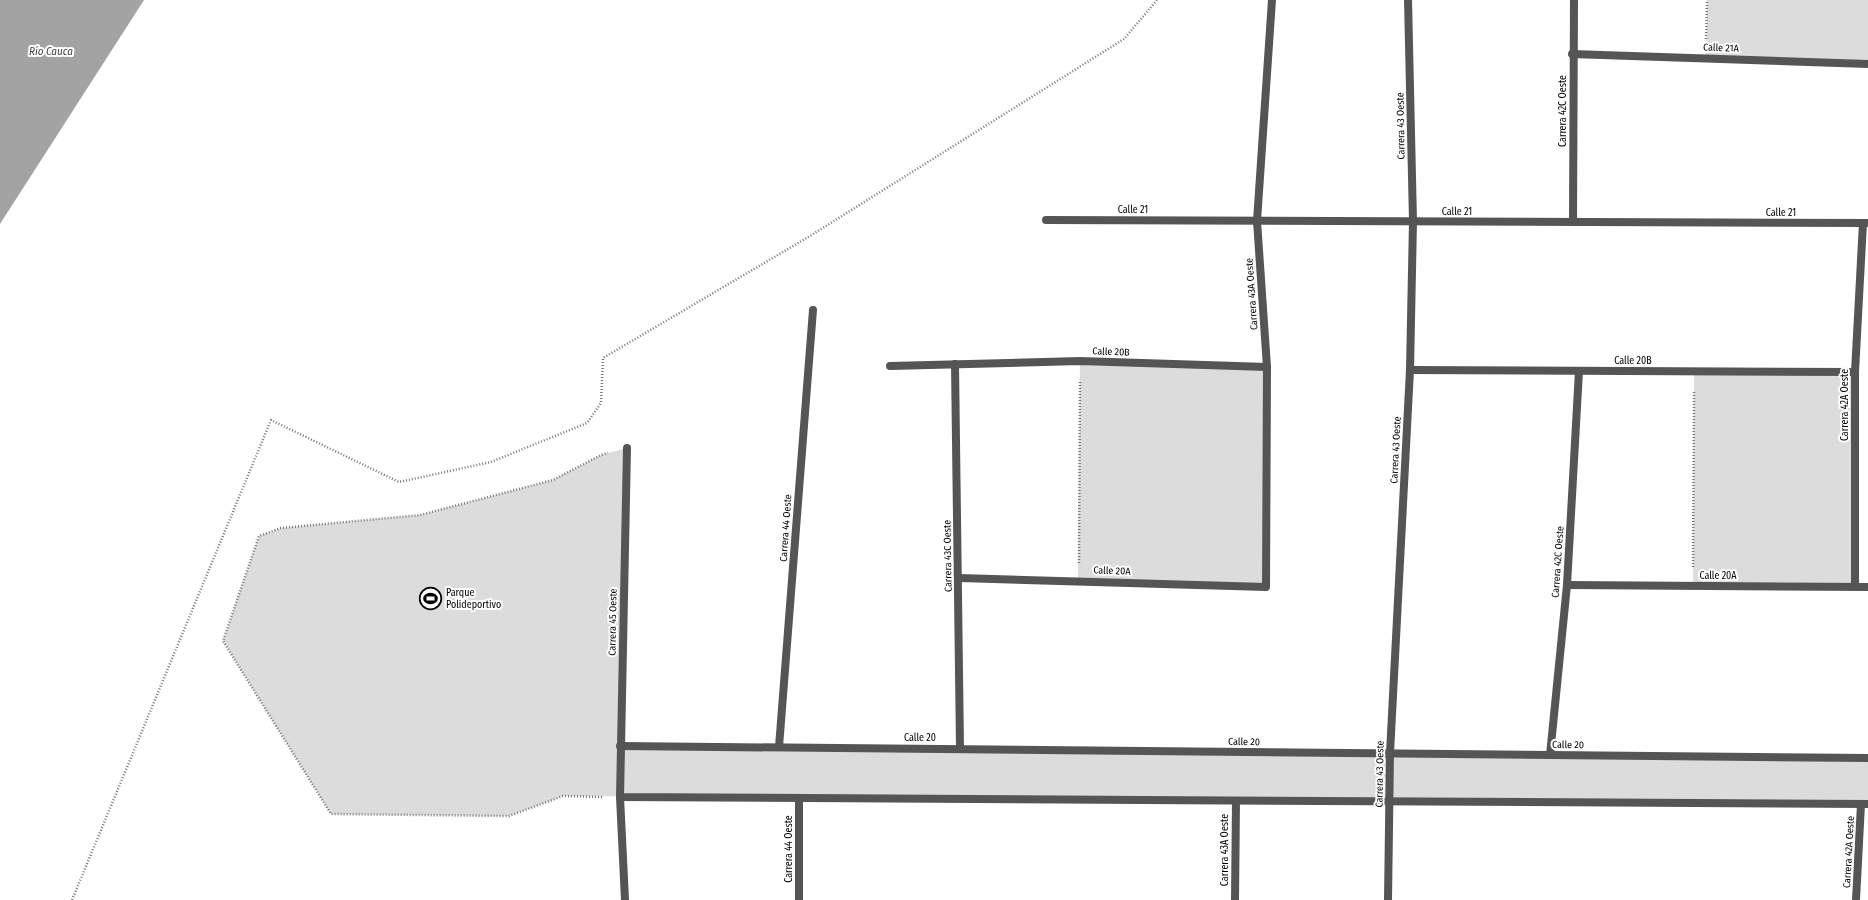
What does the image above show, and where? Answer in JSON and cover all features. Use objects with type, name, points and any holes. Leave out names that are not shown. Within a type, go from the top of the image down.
[{"type":"street","name":"Carrera 43A Oeste","points":[[1266,587],[1266,367],[1257,221],[1272,0]]},
{"type":"street","name":"Carrera 43 Oeste","points":[[1388,900],[1390,753],[1410,370],[1413,221],[1408,0]]},
{"type":"street","name":"Carrera 42C Oeste","points":[[1573,222],[1572,54],[1574,0]]},
{"type":"street","name":"Calle 21A","points":[[1572,54],[1868,64]]},
{"type":"street","name":"Calle 21","points":[[1046,220],[1866,223]]},
{"type":"street","name":"Carrera 42A Oeste","points":[[1854,586],[1855,372],[1866,223]]},
{"type":"street","name":"Carrera 44 Oeste","points":[[779,747],[813,310]]},
{"type":"street","name":"Calle 20B","points":[[890,366],[1080,362],[1266,367]]},
{"type":"street","name":"Carrera 43C Oeste","points":[[955,364],[959,578],[960,748]]},
{"type":"street","name":"Calle 20B","points":[[1410,370],[1855,372]]},
{"type":"street","name":"Carrera 42C Oeste","points":[[1550,755],[1567,586],[1579,371]]},
{"type":"street","name":"Carrera 45 Oeste","points":[[624,900],[620,797],[620,746],[627,448]]},
{"type":"street","name":"Calle 20A","points":[[959,578],[1078,580],[1266,587]]},
{"type":"street","name":"Calle 20A","points":[[1567,586],[1868,586]]},
{"type":"street","name":"Calle 20","points":[[620,746],[960,748],[1868,758]]},
{"type":"street","points":[[620,797],[1865,804]]},
{"type":"street","name":"Carrera 44 Oeste","points":[[799,798],[799,900]]},
{"type":"street","name":"Carrera 43A Oeste","points":[[1235,900],[1236,801]]},
{"type":"street","name":"Carrera 42A Oeste","points":[[1856,900],[1865,804]]},
{"type":"path","points":[[72,900],[271,420],[399,482],[491,462],[587,423],[600,403],[603,358],[810,236],[1124,39],[1157,0]]},
{"type":"path","points":[[1706,58],[1707,0]]},
{"type":"path","points":[[1078,580],[1080,362]]},
{"type":"path","points":[[1693,586],[1694,371]]},
{"type":"path","points":[[620,797],[562,796],[509,816],[331,814],[223,641],[258,536],[281,528],[420,515],[553,480],[600,455],[627,448]]},
{"type":"shaded area","points":[[1707,0],[1868,0],[1868,64],[1706,58]]},
{"type":"shaded area","points":[[1080,361],[1267,367],[1266,587],[1078,580]]},
{"type":"shaded area","points":[[1694,371],[1855,372],[1855,586],[1693,586]]},
{"type":"shaded area","name":"Parque Polideportivo","points":[[627,448],[620,746],[1868,758],[1868,804],[563,796],[509,816],[331,814],[223,641],[259,536],[281,528],[420,515],[553,480],[601,455]]},
{"type":"water","name":"Río Cauca","points":[[0,0],[144,0],[0,224]]},
{"type":"place","name":"Parque Polideportivo","points":[[431,599]]}]
